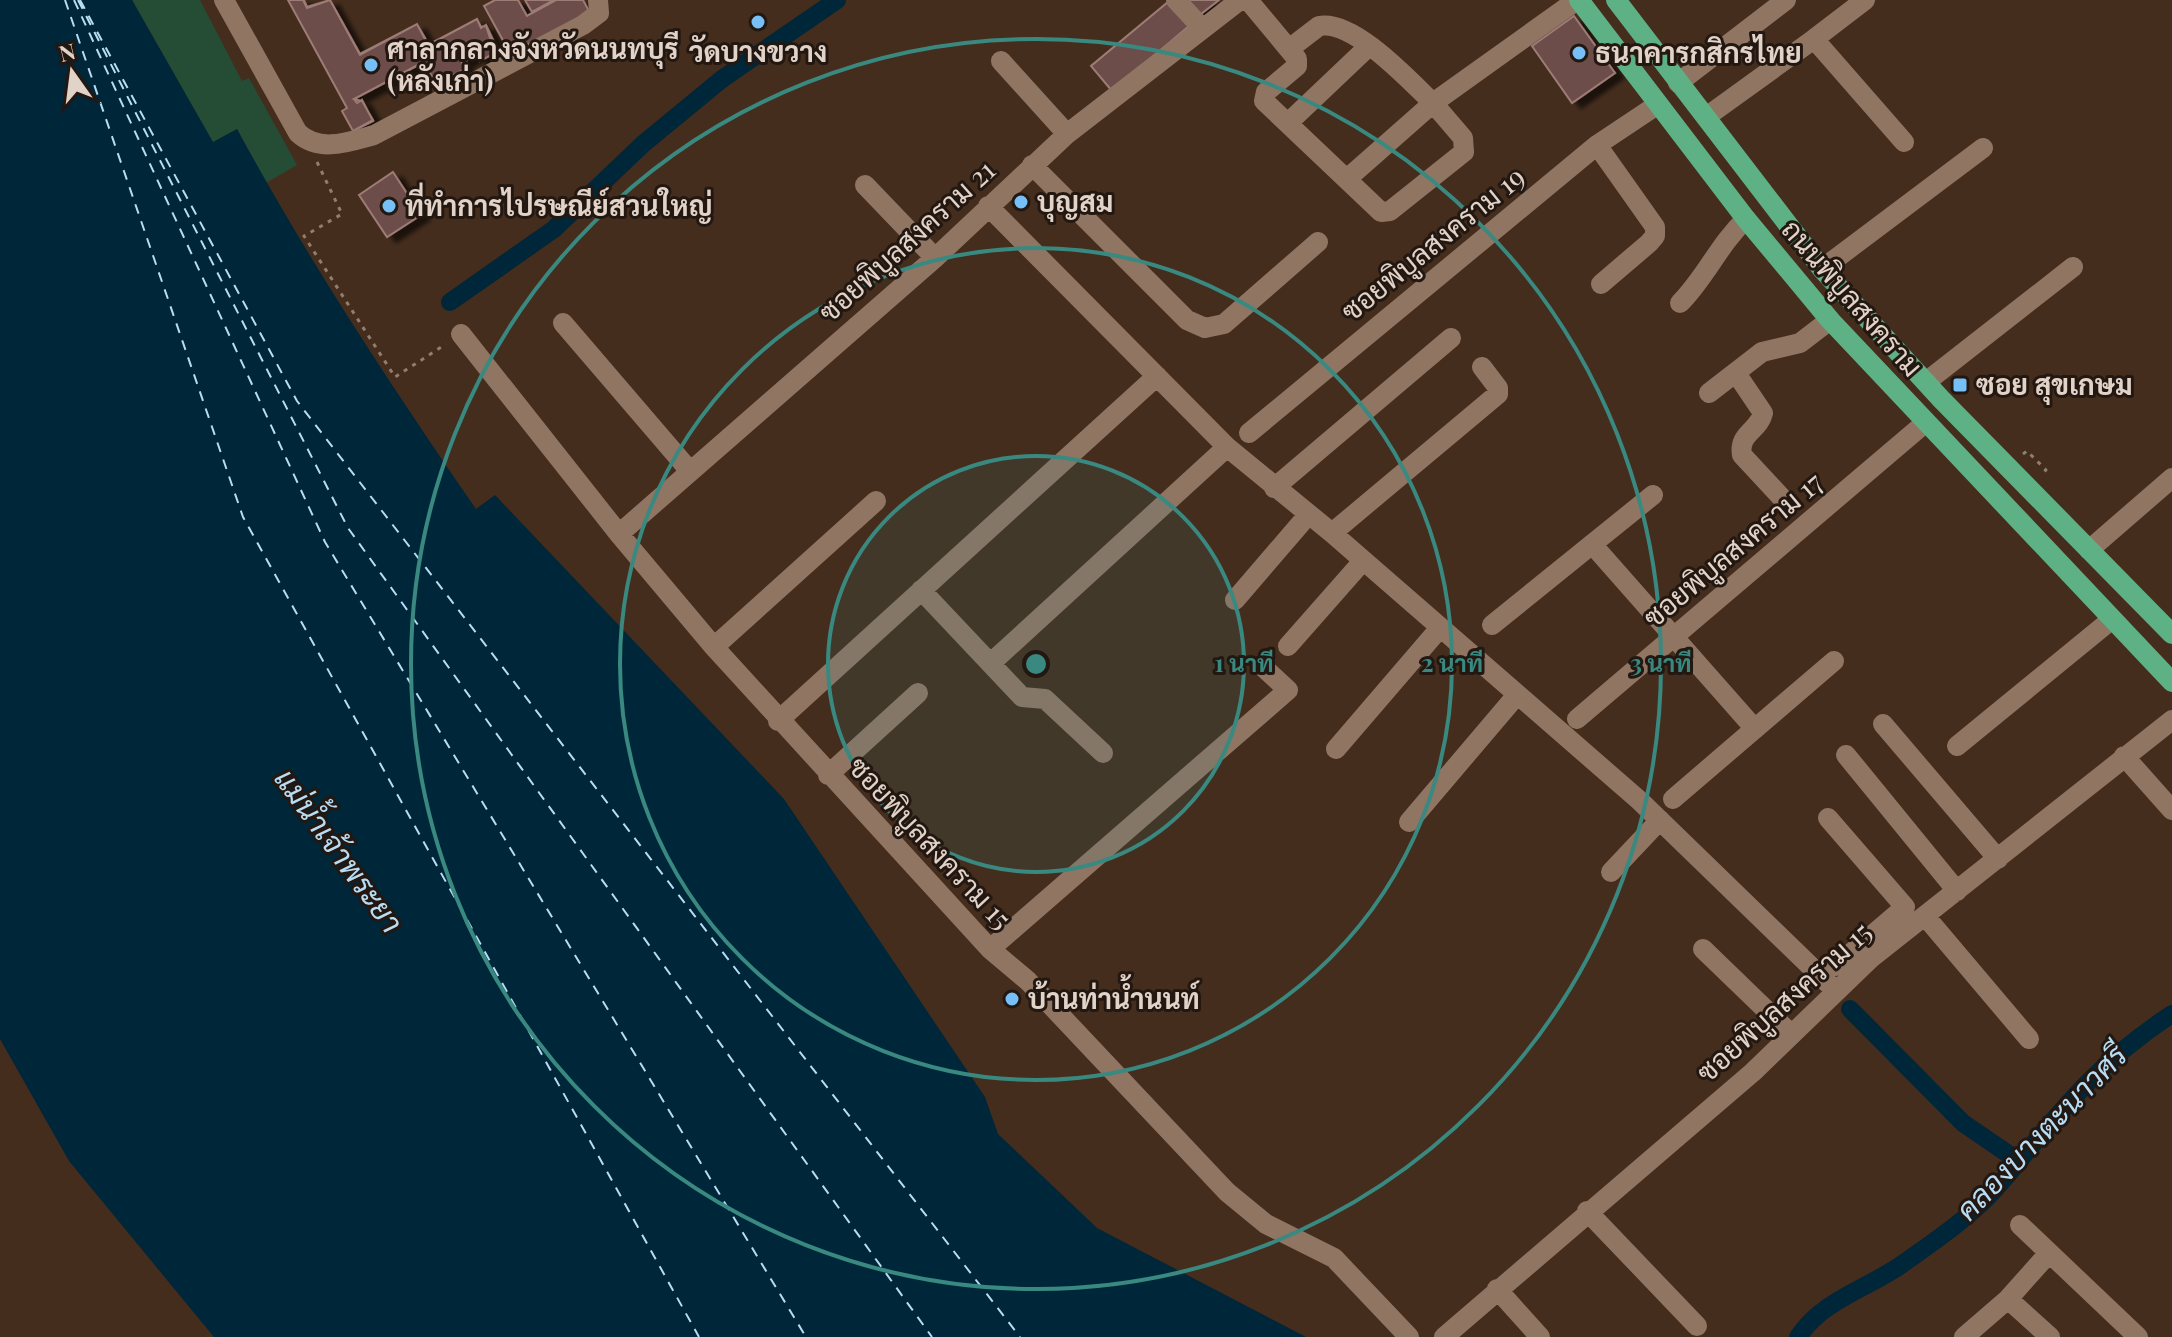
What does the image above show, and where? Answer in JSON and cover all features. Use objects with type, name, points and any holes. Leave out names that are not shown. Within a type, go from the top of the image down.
[{"type":"main road","name":"ถนนพิบูลสงคราม","points":[[1578,0],[1746,219],[1830,320],[2111,620],[2169,674]]},
{"type":"main road","name":"ถนนพิบูลสงคราม","points":[[1616,0],[1822,269],[1926,382],[2171,632]]},
{"type":"main road","points":[[2144,654],[2171,632]]},
{"type":"street","points":[[224,0],[292,124],[307,141],[341,145],[374,135],[583,25],[599,13],[598,0]]},
{"type":"street","points":[[1176,0],[1202,28]]},
{"type":"street","name":"ซอยพิบูลสงคราม 21","points":[[619,534],[935,258],[1067,134],[1240,0]]},
{"type":"street","points":[[1248,0],[1289,49],[1297,66],[1266,92],[1264,101],[1381,212],[1390,211],[1464,152],[1463,138],[1433,103],[1342,27],[1329,24],[1319,26],[1289,49]]},
{"type":"street","points":[[1348,178],[1433,103],[1578,0]]},
{"type":"street","points":[[1678,83],[1786,0]]},
{"type":"street","points":[[1706,117],[1865,0]]},
{"type":"street","points":[[1814,39],[1904,142]]},
{"type":"street","points":[[1288,123],[1368,47]]},
{"type":"street","points":[[1001,61],[1067,134]]},
{"type":"street","name":"ซอยพิบูลสงคราม 19","points":[[1249,433],[1597,145],[1657,105]]},
{"type":"street","points":[[1597,145],[1655,227],[1655,236],[1649,243],[1601,284]]},
{"type":"street","points":[[1822,269],[1983,148]]},
{"type":"street","points":[[1032,165],[1187,320],[1205,328],[1224,324],[1318,242]]},
{"type":"street","points":[[865,185],[935,258]]},
{"type":"street","points":[[988,206],[1227,447],[1332,533],[1660,820],[1836,991]]},
{"type":"street","points":[[1680,303],[1698,285],[1727,237],[1746,219]]},
{"type":"street","points":[[1926,382],[2073,267]]},
{"type":"street","points":[[1709,393],[1762,352],[1800,343],[1830,320]]},
{"type":"street","points":[[563,323],[689,470]]},
{"type":"street","name":"ซอยพิบูลสงคราม 15","points":[[461,334],[619,534],[714,647],[778,721],[990,949],[1028,981],[1227,1192],[1266,1224],[1334,1258],[1409,1337]]},
{"type":"street","points":[[1274,488],[1451,338]]},
{"type":"street","points":[[1332,533],[1498,394],[1498,388],[1482,367]]},
{"type":"street","points":[[1736,373],[1763,413],[1761,420],[1745,435],[1740,445],[1742,455],[1781,497]]},
{"type":"street","points":[[778,721],[1157,376]]},
{"type":"street","name":"ซอยพิบูลสงคราม 17","points":[[1577,719],[1925,423]]},
{"type":"street","points":[[991,663],[1227,447]]},
{"type":"street","points":[[2089,550],[2172,478]]},
{"type":"street","points":[[1492,625],[1653,495]]},
{"type":"street","points":[[714,647],[876,501]]},
{"type":"street","points":[[1235,600],[1308,515]]},
{"type":"street","points":[[1592,544],[1755,729]]},
{"type":"street","points":[[1288,646],[1362,562]]},
{"type":"street","points":[[921,590],[1022,697],[1045,699],[1103,753]]},
{"type":"street","points":[[1957,746],[2111,620]]},
{"type":"street","points":[[1336,749],[1439,629]]},
{"type":"street","points":[[1673,799],[1834,661]]},
{"type":"street","points":[[990,949],[1288,690],[1263,667]]},
{"type":"street","points":[[828,775],[918,693]]},
{"type":"street","points":[[1409,822],[1516,696]]},
{"type":"street","name":"ซอยพิบูลสงคราม 15","points":[[1444,1337],[1587,1211],[1753,1072],[1836,991],[1864,952],[1925,916],[2172,720]]},
{"type":"street","points":[[1883,724],[1998,859]]},
{"type":"street","points":[[1846,755],[1957,891]]},
{"type":"street","points":[[2124,756],[2172,810]]},
{"type":"street","points":[[1828,818],[1905,907],[1864,952],[1836,966]]},
{"type":"street","points":[[1611,872],[1660,820]]},
{"type":"street","points":[[1925,916],[2029,1039]]},
{"type":"street","points":[[1703,949],[1790,1033]]},
{"type":"street","points":[[1587,1211],[1697,1326]]},
{"type":"street","points":[[2020,1225],[2138,1337]]},
{"type":"street","points":[[1964,1337],[2008,1299],[2049,1253]]},
{"type":"street","points":[[1497,1289],[1540,1337]]},
{"type":"street","points":[[2008,1299],[2050,1337]]},
{"type":"path","points":[[307,141],[342,214],[304,236],[395,377],[461,334]]},
{"type":"path","points":[[2027,451],[2046,470]]},
{"type":"green space","points":[[132,0],[200,0],[242,81],[249,78],[297,165],[266,183],[237,129],[213,143]]},
{"type":"water","name":"แม่น้ำเจ้าพระยา","points":[[0,0],[132,0],[213,142],[237,129],[351,322],[476,509],[495,495],[784,799],[985,1097],[998,1134],[1097,1228],[1306,1337],[214,1337],[69,1161],[0,1039]]},
{"type":"building","name":"ศาลากลางจังหวัดนนทบุรี (หลังเก่า)","points":[[288,0],[303,0],[307,8],[330,0],[360,55],[417,24],[428,45],[477,19],[481,28],[486,25],[495,44],[491,46],[495,53],[480,61],[477,55],[462,63],[465,69],[436,84],[423,62],[354,99],[357,103],[362,100],[373,121],[353,131],[342,111],[347,108]]},
{"type":"building","name":"ศาลากลางจังหวัดนนทบุรี (หลังเก่า)","points":[[288,0],[304,0],[307,7],[330,0],[360,54],[417,24],[429,45],[477,19],[481,27],[486,26],[495,53],[480,61],[476,55],[462,62],[466,69],[436,84],[424,62],[354,99],[362,101],[373,120],[353,131],[342,111],[347,108]]},
{"type":"building","points":[[495,0],[518,0],[527,16],[556,0],[583,0],[590,13],[511,55],[484,6]]},
{"type":"building","points":[[525,0],[554,0],[532,12]]},
{"type":"building","points":[[1183,0],[1219,0],[1197,17]]},
{"type":"building","points":[[1168,2],[1189,26],[1112,91],[1091,66]]},
{"type":"building","points":[[1574,16],[1615,73],[1572,103],[1532,46]]},
{"type":"building","points":[[393,172],[421,215],[387,237],[359,195]]},
{"type":"waterway","points":[[450,302],[554,229],[643,144],[722,79],[837,0]]},
{"type":"waterway","points":[[1850,1009],[1963,1123],[2017,1160]]},
{"type":"waterway","name":"คลองบางตะนาวศรี","points":[[1798,1337],[1832,1304],[1901,1265],[1969,1215],[2100,1070],[2172,1014]]},
{"type":"ferry route","points":[[65,0],[243,517],[699,1337]]},
{"type":"ferry route","points":[[74,0],[325,542],[806,1337]]},
{"type":"ferry route","points":[[78,0],[348,528],[932,1337]]},
{"type":"ferry route","points":[[80,0],[297,401],[1020,1337]]},
{"type":"place","name":"วัดบางขวาง","points":[[758,22]]},
{"type":"place","name":"ธนาคารกสิกรไทย","points":[[1579,53]]},
{"type":"place","name":"ศาลากลางจังหวัดนนทบุรี (หลังเก่า)","points":[[371,65]]},
{"type":"place","name":"บุญสม","points":[[1021,202]]},
{"type":"place","name":"ที่ทำการไปรษณีย์สวนใหญ่","points":[[389,206]]},
{"type":"place","name":"ซอย สุขเกษม","points":[[1960,385]]},
{"type":"place","name":"บ้านท่าน้ำนนท์","points":[[1012,999]]}]
